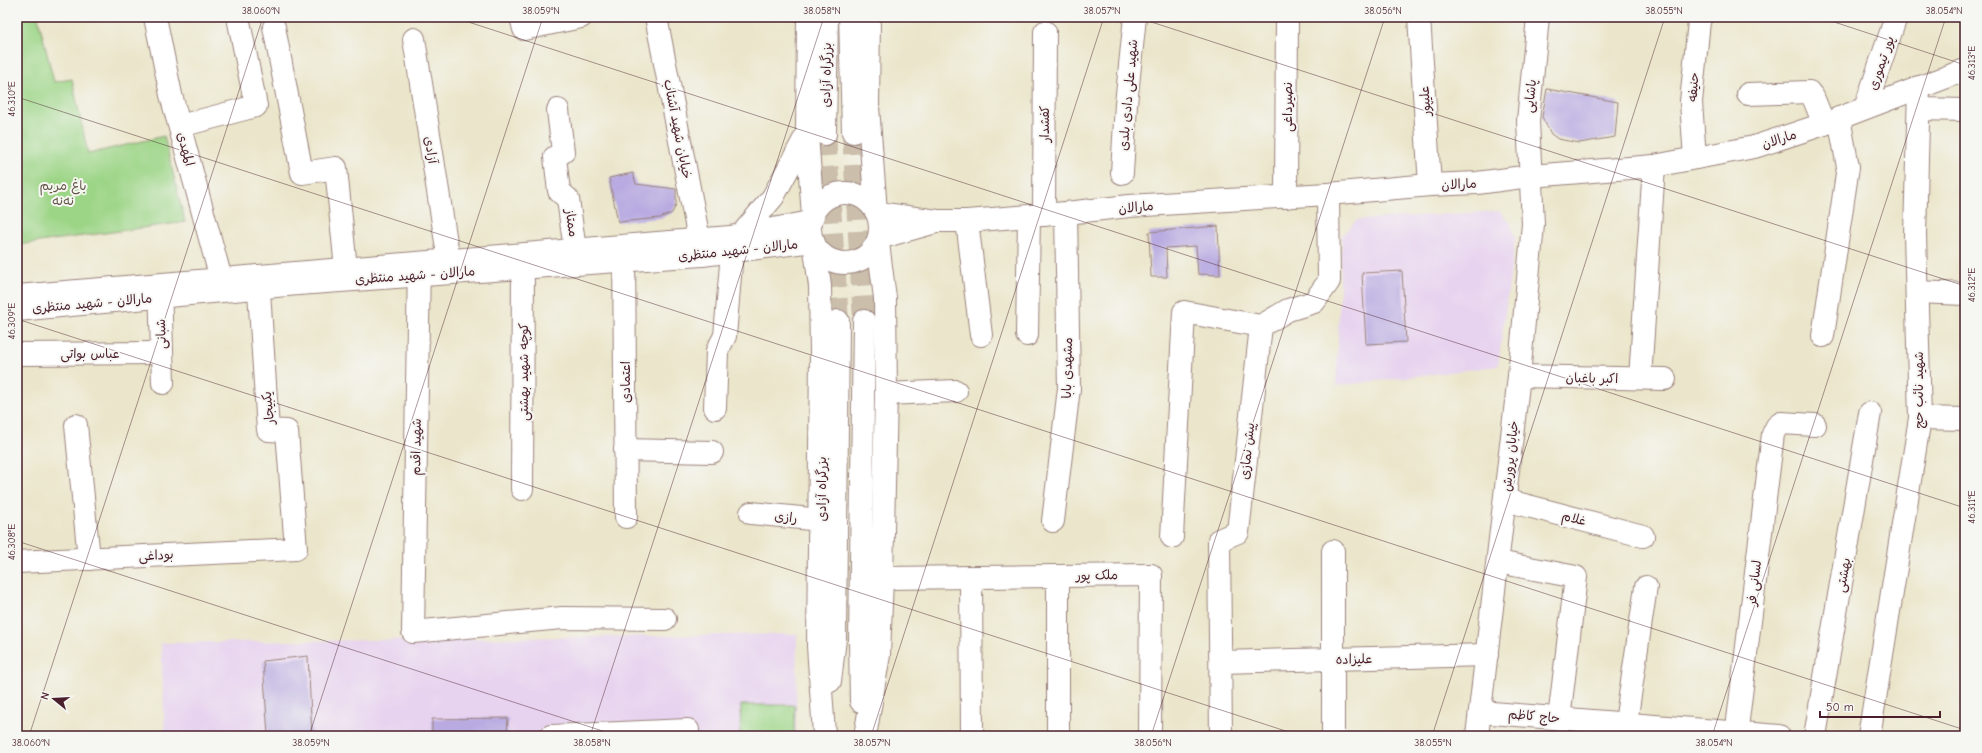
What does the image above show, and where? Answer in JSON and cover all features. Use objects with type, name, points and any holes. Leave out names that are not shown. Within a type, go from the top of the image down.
[{"type":"main road","name":"المهدی","points":[[155,17],[180,126],[221,279]]},
{"type":"main road","points":[[180,126],[256,106],[238,17]]},
{"type":"main road","points":[[521,17],[524,28],[581,17]]},
{"type":"main road","name":"خیابان شهید آشتاب","points":[[656,17],[701,248]]},
{"type":"main road","points":[[715,408],[717,351],[725,336],[735,242],[773,197],[816,134],[808,17]]},
{"type":"main road","name":"بزرگراه آزادی","points":[[824,735],[818,646],[821,520],[820,286],[813,230],[811,170],[816,134],[827,17]]},
{"type":"main road","name":"بزرگراه آزادی","points":[[850,17],[853,132]]},
{"type":"main road","points":[[863,736],[879,655],[886,394],[885,298],[878,240],[880,225],[876,212],[868,108],[869,17]]},
{"type":"main road","name":"شهید علی دادی بلدی","points":[[1122,173],[1126,104],[1135,17]]},
{"type":"main road","name":"نصیرداغی","points":[[1286,197],[1287,17]]},
{"type":"main road","name":"علیپور","points":[[1419,17],[1430,185]]},
{"type":"main road","name":"پاشایی","points":[[1531,176],[1528,121],[1538,17]]},
{"type":"main road","name":"حنیفه","points":[[1695,158],[1691,102],[1699,21],[1701,17]]},
{"type":"main road","name":"پور تیموری","points":[[1865,108],[1896,17]]},
{"type":"main road","points":[[274,27],[302,173],[336,168],[346,269]]},
{"type":"main road","name":"کفشدار","points":[[1028,335],[1037,216],[1044,32]]},
{"type":"main road","name":"آزادی","points":[[414,39],[448,261]]},
{"type":"main road","name":"مارالان","points":[[876,212],[938,221],[967,221],[1066,214],[1129,206],[1286,197],[1430,185],[1477,183],[1531,176],[1654,166],[1754,147],[1831,121],[1965,70]]},
{"type":"main road","name":"شهید نائب حج","points":[[1869,736],[1920,418],[1915,234],[1919,87]]},
{"type":"main road","points":[[1748,94],[1809,92],[1831,121],[1848,167],[1823,336]]},
{"type":"main road","points":[[1919,109],[1965,110]]},
{"type":"main road","name":"ممتاز","points":[[558,110],[563,152],[555,157],[559,191],[568,199],[575,250]]},
{"type":"main road","points":[[811,170],[826,181],[847,183],[858,180],[868,173],[873,166]]},
{"type":"main road","points":[[1640,378],[1654,166]]},
{"type":"main road","name":"خیابان پرورش","points":[[1476,736],[1487,655],[1519,376],[1533,224],[1531,176]]},
{"type":"main road","points":[[876,212],[870,203],[862,197],[843,193],[825,200],[813,230],[819,252],[827,258],[846,263],[855,262],[864,258],[878,240]]},
{"type":"main road","points":[[1172,537],[1184,312],[1261,326],[1288,310],[1314,302],[1329,281],[1328,194]]},
{"type":"main road","name":"مشهدی بابا","points":[[1053,521],[1069,388],[1066,214]]},
{"type":"main road","name":"مارالان","points":[[878,240],[938,221]]},
{"type":"main road","points":[[967,221],[981,335]]},
{"type":"main road","name":"مارالان - شهید منتظری","points":[[17,310],[160,291],[259,282],[701,248],[813,230]]},
{"type":"main road","name":"مارالان - شهید منتظری","points":[[17,296],[160,291],[221,279],[259,282],[346,269],[419,269],[448,261],[523,261],[575,250],[624,254]]},
{"type":"main road","name":"اعتمادی","points":[[624,254],[626,517]]},
{"type":"main road","name":"کوچه شهید بهشتی","points":[[522,489],[523,261]]},
{"type":"main road","name":"شهید اقدم","points":[[419,269],[413,632],[562,618],[664,619]]},
{"type":"main road","points":[[820,286],[834,273],[851,269],[870,271],[882,278]]},
{"type":"main road","name":"یکبیجار","points":[[259,282],[268,430],[287,431],[296,548]]},
{"type":"main road","name":"شبانی","points":[[160,291],[163,383]]},
{"type":"main road","points":[[1917,292],[1965,294]]},
{"type":"main road","name":"بزرگراه آزادی","points":[[824,735],[835,639],[838,321]]},
{"type":"main road","points":[[863,736],[860,641],[864,321]]},
{"type":"main road","name":"پیش نمازی","points":[[1221,736],[1219,540],[1238,532],[1261,326]]},
{"type":"main road","name":"عباس بواتی","points":[[17,354],[162,353]]},
{"type":"main road","name":"اکبر باغبان","points":[[1519,376],[1665,379]]},
{"type":"main road","points":[[886,394],[956,391]]},
{"type":"main road","name":"بهشتی","points":[[1815,736],[1870,413]]},
{"type":"main road","points":[[1920,418],[1965,419]]},
{"type":"main road","name":"لسانی فر","points":[[1736,734],[1773,434],[1777,426],[1781,423],[1815,424]]},
{"type":"main road","points":[[76,425],[88,559]]},
{"type":"main road","points":[[625,450],[712,452]]},
{"type":"main road","name":"غلام","points":[[1504,500],[1643,536]]},
{"type":"main road","name":"رازی","points":[[751,513],[821,520]]},
{"type":"main road","name":"بوداغی","points":[[17,562],[296,548]]},
{"type":"main road","points":[[1333,551],[1333,736]]},
{"type":"main road","points":[[1498,562],[1576,577],[1559,719]]},
{"type":"main road","name":"ملک پور","points":[[882,578],[1151,575],[1150,736]]},
{"type":"main road","points":[[1058,576],[1058,736]]},
{"type":"main road","points":[[971,577],[972,736]]},
{"type":"main road","points":[[1625,730],[1646,587]]},
{"type":"main road","name":"علیزاده","points":[[1221,662],[1487,655]]},
{"type":"main road","name":"حاج کاظم","points":[[1480,712],[1559,719],[1625,730],[1779,736]]},
{"type":"main road","points":[[551,736],[688,730]]},
{"type":"shaded area","points":[[1499,211],[1511,224],[1515,239],[1498,366],[1336,386],[1342,235],[1357,220]]},
{"type":"shaded area","points":[[797,634],[796,736],[165,736],[161,643]]},
{"type":"green space","name":"باغ مریم نه‌نه","points":[[17,17],[38,17],[54,82],[72,79],[88,154],[164,136],[185,222],[17,245]]},
{"type":"green space","points":[[741,705],[795,705],[794,736],[740,736]]},
{"type":"building","points":[[1547,89],[1618,102],[1615,137],[1579,143],[1558,139],[1551,134],[1542,117]]},
{"type":"building","points":[[633,173],[636,184],[676,189],[676,205],[672,213],[660,218],[618,222],[609,178]]},
{"type":"building","points":[[1218,226],[1220,275],[1198,274],[1196,246],[1166,248],[1167,277],[1151,277],[1149,232]]},
{"type":"building","points":[[1402,271],[1406,342],[1366,344],[1362,273]]},
{"type":"building","points":[[308,656],[312,736],[268,736],[263,661]]},
{"type":"building","points":[[508,718],[507,736],[432,736],[432,719]]},
{"type":"tunnel","points":[[853,132],[864,321]]},
{"type":"tunnel","points":[[825,134],[838,321]]}]
